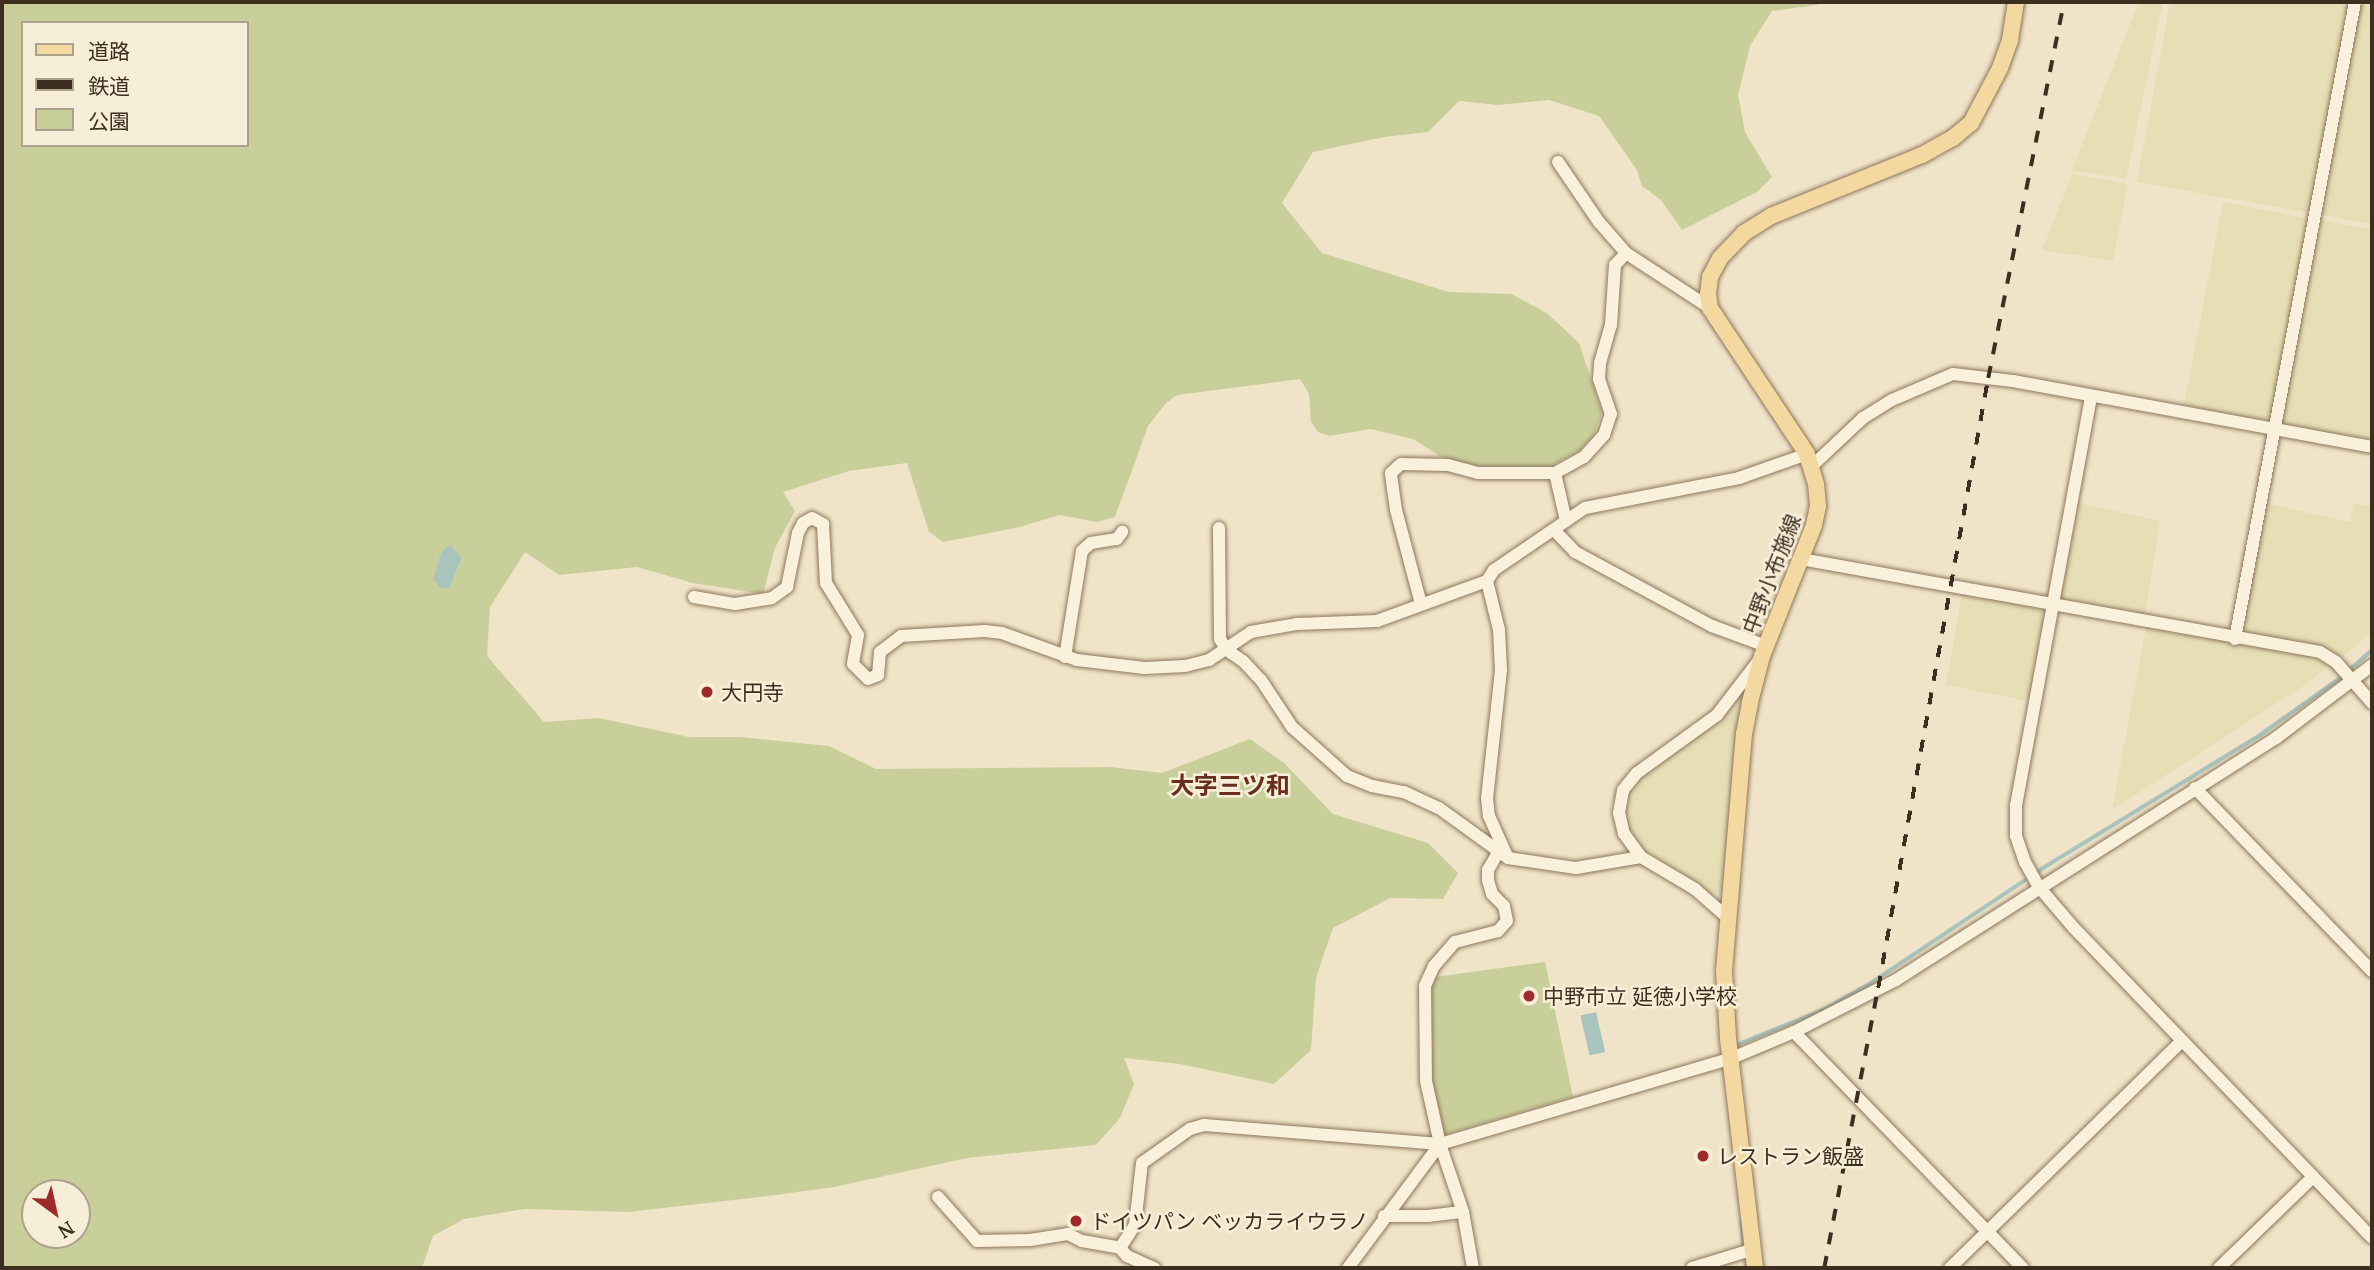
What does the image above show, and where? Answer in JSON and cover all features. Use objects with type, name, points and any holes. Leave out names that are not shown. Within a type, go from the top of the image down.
[{"type":"main road","points":[[1710,308],[1707,294],[1710,277],[1720,258],[1744,233],[1771,216],[1922,155],[1953,138],[1971,124],[2000,68],[2010,40],[2016,2]]},
{"type":"main road","name":"中野小布施線","points":[[1710,308],[1810,460],[1818,506],[1801,559],[1783,598],[1764,651],[1744,734],[1724,971],[1728,1038],[1755,1268]]},
{"type":"street","points":[[2235,639],[2355,2]]},
{"type":"street","points":[[1558,162],[1599,222],[1626,253],[1710,308]]},
{"type":"street","points":[[1421,604],[1396,510],[1391,473],[1401,464],[1413,464],[1448,465],[1478,473],[1555,473],[1584,457],[1604,435],[1611,414],[1599,379],[1600,363],[1611,325],[1615,265],[1626,253]]},
{"type":"street","points":[[694,597],[734,604],[772,598],[787,587],[798,533],[803,523],[812,519],[823,524],[826,583],[858,635],[853,664],[868,679],[878,675],[880,652],[901,636],[985,631],[1002,633],[1065,657],[1145,668],[1185,666],[1209,660],[1251,632],[1274,626],[1377,621],[1487,581],[1503,563],[1555,531],[1585,508],[1739,478],[1810,460],[1863,418],[1892,400],[1953,374],[2013,381],[2372,447]]},
{"type":"street","points":[[2091,397],[2016,805],[2016,836],[2025,862],[2039,887],[2073,928],[2372,1238]]},
{"type":"street","points":[[1555,473],[1566,521]]},
{"type":"street","points":[[1219,528],[1218,598],[1223,623],[1220,639],[1227,650],[1261,680],[1292,727],[1347,776],[1372,786],[1404,792],[1439,808],[1503,855],[1576,868],[1641,857]]},
{"type":"street","points":[[1555,531],[1575,552],[1764,651],[1717,715],[1637,773],[1623,790],[1619,813],[1624,834],[1641,857],[1695,889],[1729,919]]},
{"type":"street","points":[[1065,657],[1082,551],[1091,543],[1116,539],[1122,532]]},
{"type":"street","points":[[1801,559],[2235,639],[2320,652],[2336,662],[2372,703]]},
{"type":"street","points":[[1487,581],[1499,630],[1502,670],[1487,798],[1489,816],[1503,855]]},
{"type":"street","points":[[1120,1248],[1135,1225],[1142,1163],[1190,1129],[1204,1125],[1440,1144],[1732,1058],[1794,1031],[1896,980],[2276,738],[2372,665]]},
{"type":"street","points":[[2195,788],[2372,971]]},
{"type":"street","points":[[1473,1268],[1463,1212],[1440,1144],[1426,1081],[1425,986],[1434,966],[1455,942],[1497,931],[1507,921],[1504,906],[1492,894],[1488,880],[1489,870],[1503,855]]},
{"type":"street","points":[[1794,1031],[2022,1268]]},
{"type":"street","points":[[1950,1268],[2182,1041]]},
{"type":"street","points":[[1348,1268],[1440,1144]]},
{"type":"street","points":[[2218,1268],[2313,1177]]},
{"type":"street","points":[[938,1197],[977,1241],[1030,1240],[1069,1234],[1082,1241],[1120,1248],[1127,1256],[1154,1268]]},
{"type":"street","points":[[1384,1216],[1463,1212]]},
{"type":"street","points":[[1692,1268],[1754,1249]]},
{"type":"shaded area","points":[[2139,2],[2163,2],[2126,179],[2072,170]]},
{"type":"shaded area","points":[[2170,2],[2350,2],[2309,209],[2305,212],[2137,182]]},
{"type":"shaded area","points":[[2360,2],[2372,2],[2372,224],[2321,215],[2319,212]]},
{"type":"shaded area","points":[[2072,174],[2128,184],[2113,261],[2042,250]]},
{"type":"shaded area","points":[[2223,202],[2306,218],[2308,221],[2271,418],[2266,421],[2184,405]]},
{"type":"shaded area","points":[[2321,220],[2372,230],[2372,441],[2281,424],[2317,223]]},
{"type":"shaded area","points":[[2260,502],[2350,522],[2354,503],[2372,507],[2372,632],[2336,662],[2320,652],[2235,639]]},
{"type":"shaded area","points":[[2078,503],[2160,521],[2145,615],[2064,600],[2061,596]]},
{"type":"shaded area","points":[[1962,593],[2042,607],[2044,614],[2028,701],[1946,685]]},
{"type":"shaded area","points":[[2146,627],[2317,657],[2328,666],[2305,685],[2112,810]]},
{"type":"shaded area","points":[[1750,681],[1724,890],[1710,895],[1648,855],[1630,832],[1626,812],[1628,794],[1640,778]]},
{"type":"green space","points":[[2,2],[1819,2],[1817,5],[1772,11],[1750,46],[1738,95],[1745,132],[1772,177],[1757,192],[1682,230],[1661,200],[1642,186],[1637,170],[1599,116],[1549,100],[1498,105],[1459,101],[1428,132],[1384,137],[1313,152],[1282,203],[1322,253],[1449,292],[1511,294],[1547,313],[1579,343],[1602,412],[1594,435],[1579,451],[1551,466],[1482,467],[1441,457],[1413,439],[1371,429],[1330,436],[1318,432],[1311,422],[1309,394],[1300,379],[1177,395],[1166,403],[1148,426],[1115,517],[1097,522],[1059,515],[1020,527],[943,542],[929,532],[907,463],[849,471],[783,492],[795,511],[775,548],[763,594],[693,583],[637,567],[559,575],[525,552],[490,607],[487,656],[544,722],[599,718],[689,737],[740,737],[829,746],[876,769],[1110,767],[1162,773],[1250,739],[1284,763],[1333,814],[1428,843],[1458,873],[1443,899],[1390,898],[1333,928],[1316,978],[1311,1050],[1274,1084],[1180,1064],[1124,1058],[1134,1084],[1120,1118],[1096,1145],[967,1158],[834,1187],[628,1212],[525,1209],[464,1219],[433,1236],[422,1268],[2,1268]]},
{"type":"green space","points":[[1545,962],[1573,1097],[1444,1135],[1432,1081],[1430,989],[1435,977]]},
{"type":"water","points":[[450,544],[461,558],[450,587],[442,589],[433,579],[441,553]]},
{"type":"water","points":[[1596,1012],[1605,1052],[1590,1056],[1580,1016]]},
{"type":"waterway","points":[[2348,671],[2372,650]]},
{"type":"waterway","points":[[1739,1044],[1825,1009],[1871,983],[2048,865],[2260,735],[2343,676]]},
{"type":"waterway","points":[[1742,1221],[1744,1247]]},
{"type":"railway","points":[[1824,1268],[1878,988],[1988,378],[2064,2]]},
{"type":"place","name":"大円寺","points":[[707,692]]},
{"type":"place","name":"中野市立 延徳小学校","points":[[1529,996]]},
{"type":"place","name":"レストラン飯盛","points":[[1703,1156]]},
{"type":"place","name":"ドイツパン ベッカライウラノ","points":[[1076,1221]]},
{"type":"district","name":"大字三ツ和","points":[[1230,786]]}]
